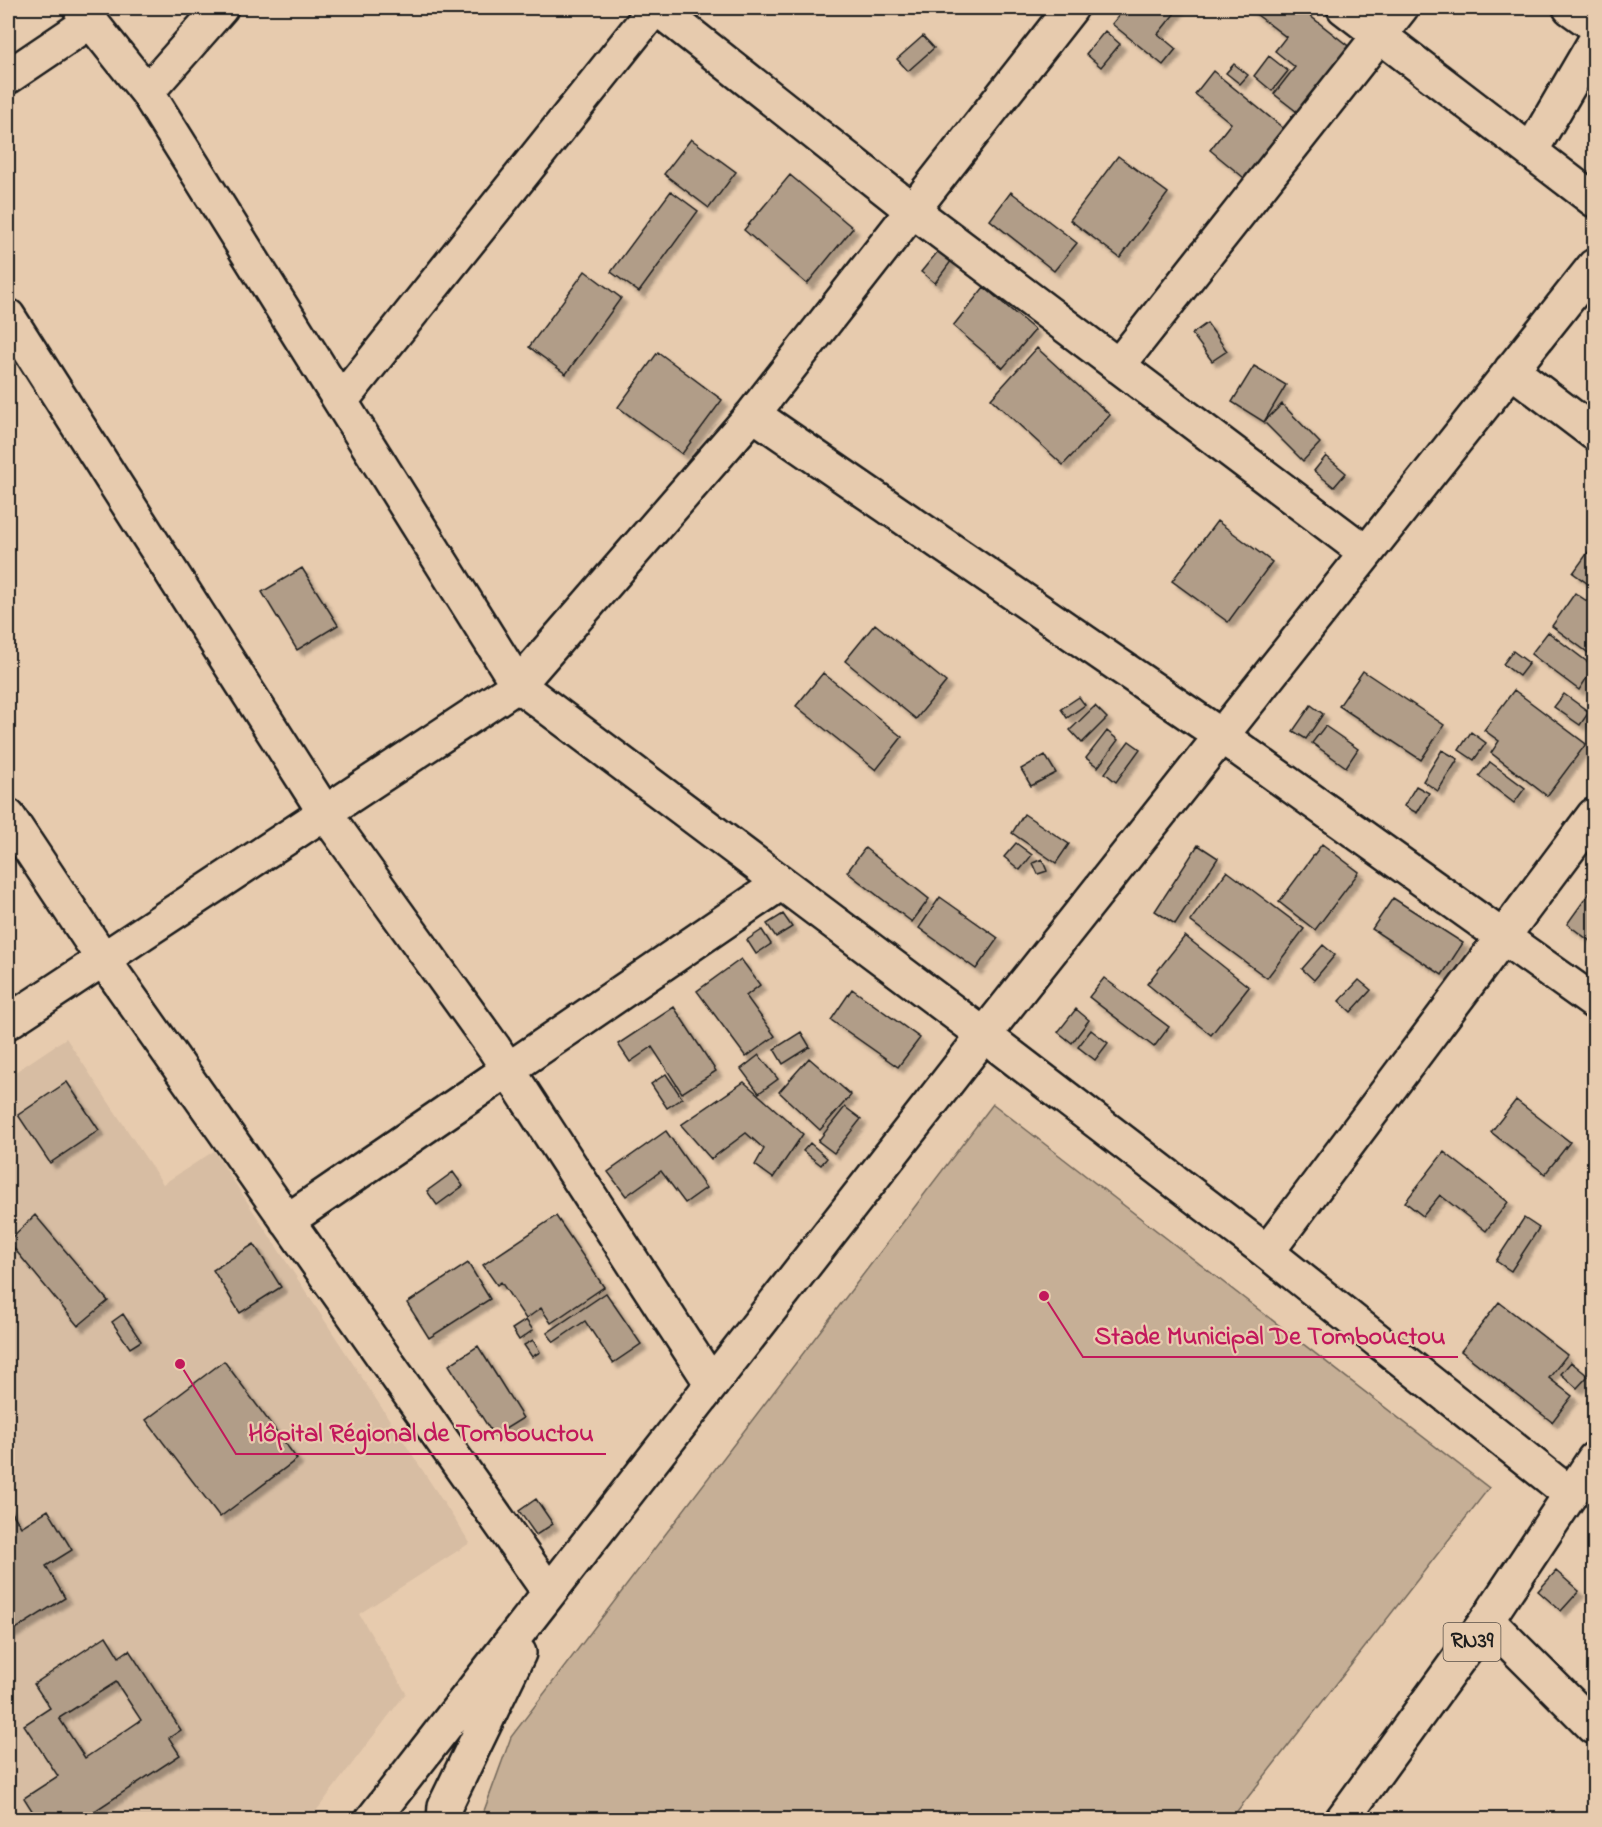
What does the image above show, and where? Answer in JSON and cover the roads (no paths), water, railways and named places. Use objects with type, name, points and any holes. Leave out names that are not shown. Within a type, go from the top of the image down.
[{"type":"street","points":[[147,92],[220,8]]},
{"type":"street","points":[[341,401],[656,8],[912,210],[1365,552]]},
{"type":"street","points":[[8,1022],[518,685],[753,414],[1071,8]]},
{"type":"street","points":[[1344,8],[1594,200]]},
{"type":"street","points":[[1118,366],[1401,8]]},
{"type":"street","points":[[1570,8],[1594,25]]},
{"type":"street","points":[[8,77],[85,14],[147,92],[518,685],[984,1035],[1267,1252],[1570,1494]]},
{"type":"street","points":[[1531,151],[1594,43]]},
{"type":"street","points":[[372,1820],[984,1035],[1594,266]]},
{"type":"street","points":[[8,316],[325,813],[509,1072],[712,1384]]},
{"type":"street","points":[[1511,370],[1594,434]]},
{"type":"street","points":[[753,414],[1220,735],[1594,1002]]},
{"type":"street","points":[[1267,1252],[1594,814]]},
{"type":"street","points":[[8,816],[103,959],[549,1592]]},
{"type":"street","points":[[287,1221],[509,1072],[781,883]]},
{"type":"street","name":"RN39","points":[[1342,1820],[1487,1620],[1594,1459]]},
{"type":"street","points":[[444,1820],[445,1806],[549,1592]]},
{"type":"street","points":[[1487,1620],[1594,1727]]},
{"type":"place","name":"Stade Municipal De Tombouctou","points":[[1044,1296]]},
{"type":"place","name":"Hôpital Régional de Tombouctou","points":[[180,1364]]}]
